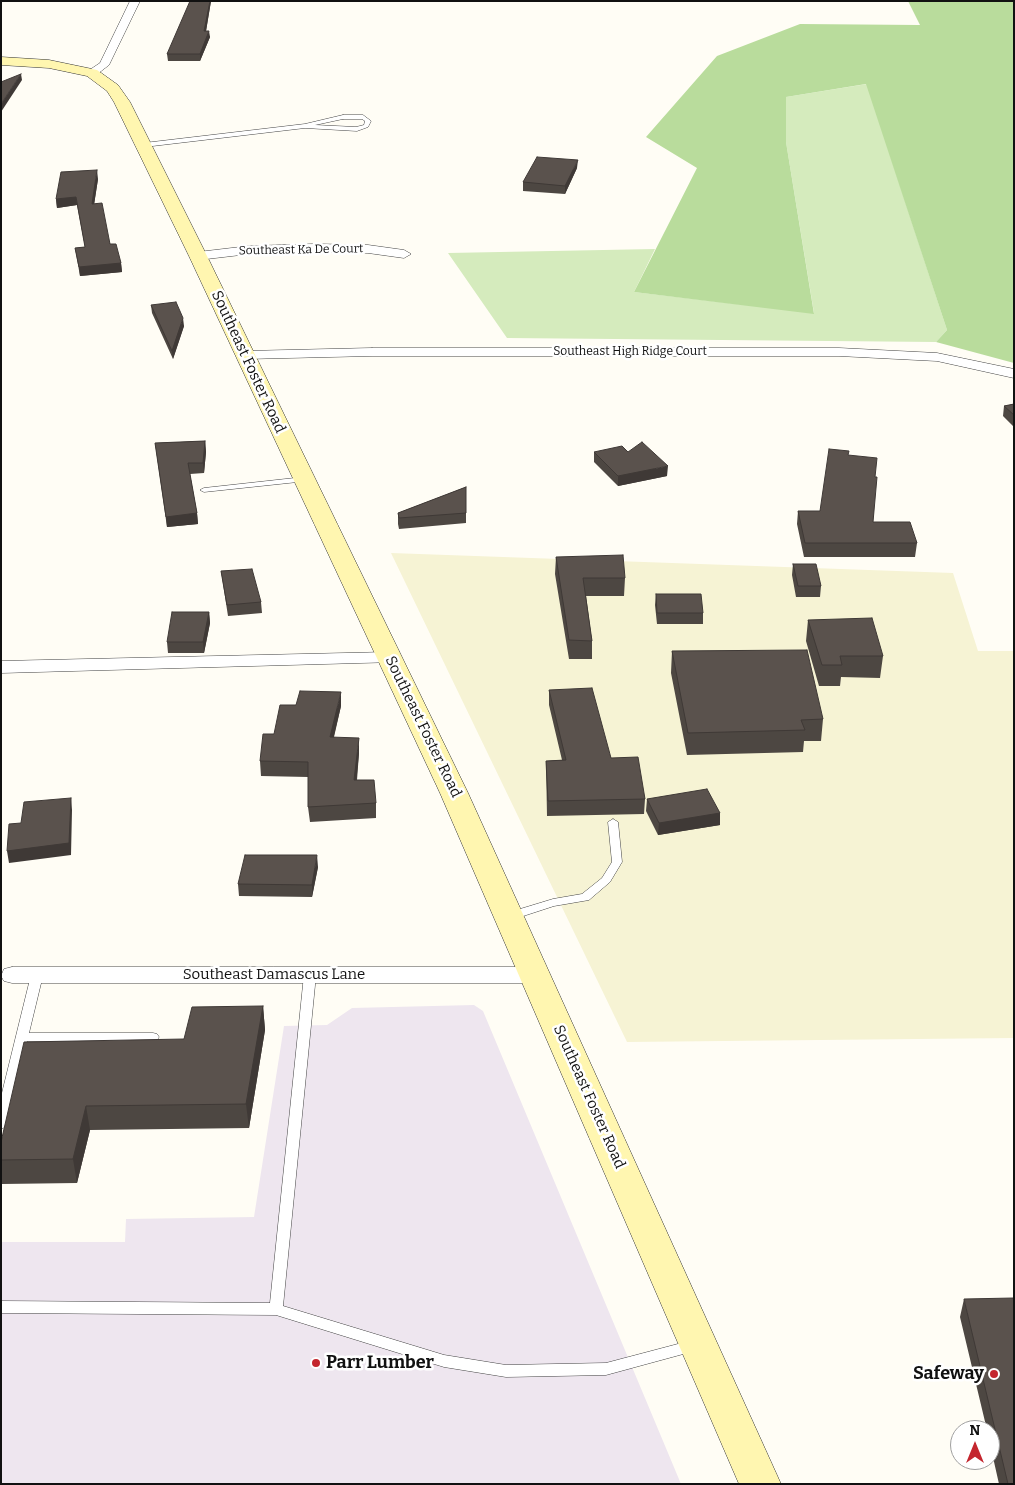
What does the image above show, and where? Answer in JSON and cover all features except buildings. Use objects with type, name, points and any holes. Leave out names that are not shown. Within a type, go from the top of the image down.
[{"type":"main road","name":"Southeast Foster Road","points":[[1,61],[49,64],[92,73],[113,88],[122,102],[198,256],[454,793],[760,1484]]},
{"type":"street","points":[[92,73],[104,65],[135,1]]},
{"type":"street","name":"Southeast Ka De Court","points":[[198,256],[250,250],[314,248],[368,249],[404,254]]},
{"type":"street","name":"Southeast High Ridge Court","points":[[245,355],[372,352],[839,352],[937,357],[1014,374]]},
{"type":"street","points":[[1,667],[389,658]]},
{"type":"street","name":"Southeast Damascus Lane","points":[[12,975],[536,975]]},
{"type":"lane","points":[[144,145],[305,126],[343,117],[364,117],[368,121],[366,126],[357,129],[305,126]]},
{"type":"lane","points":[[204,490],[304,479]]},
{"type":"lane","points":[[510,917],[553,903],[585,897],[606,880],[616,862],[612,822]]},
{"type":"lane","points":[[1,1124],[37,975]]},
{"type":"lane","points":[[276,1309],[310,975]]},
{"type":"lane","points":[[22,1037],[153,1037]]},
{"type":"lane","points":[[1,1307],[276,1309],[444,1361],[506,1371],[606,1369],[699,1344]]},
{"type":"shaded area","points":[[391,553],[953,573],[978,651],[1014,651],[1014,1038],[627,1042]]},
{"type":"shaded area","name":"Parr Lumber","points":[[474,1005],[483,1011],[681,1484],[1,1484],[1,1242],[125,1242],[126,1219],[254,1217],[284,1026],[327,1025],[352,1008]]},
{"type":"green space","points":[[908,1],[1014,1],[1014,363],[936,342],[947,330],[866,84],[786,97],[786,142],[814,314],[634,292],[697,168],[646,137],[717,56],[800,24],[920,25]]},
{"type":"green space","points":[[867,84],[947,330],[936,342],[507,338],[448,253],[655,249],[634,292],[814,313],[786,142],[786,97]]},
{"type":"place","name":"Parr Lumber","points":[[316,1363]]},
{"type":"place","name":"Safeway","points":[[994,1374]]}]
